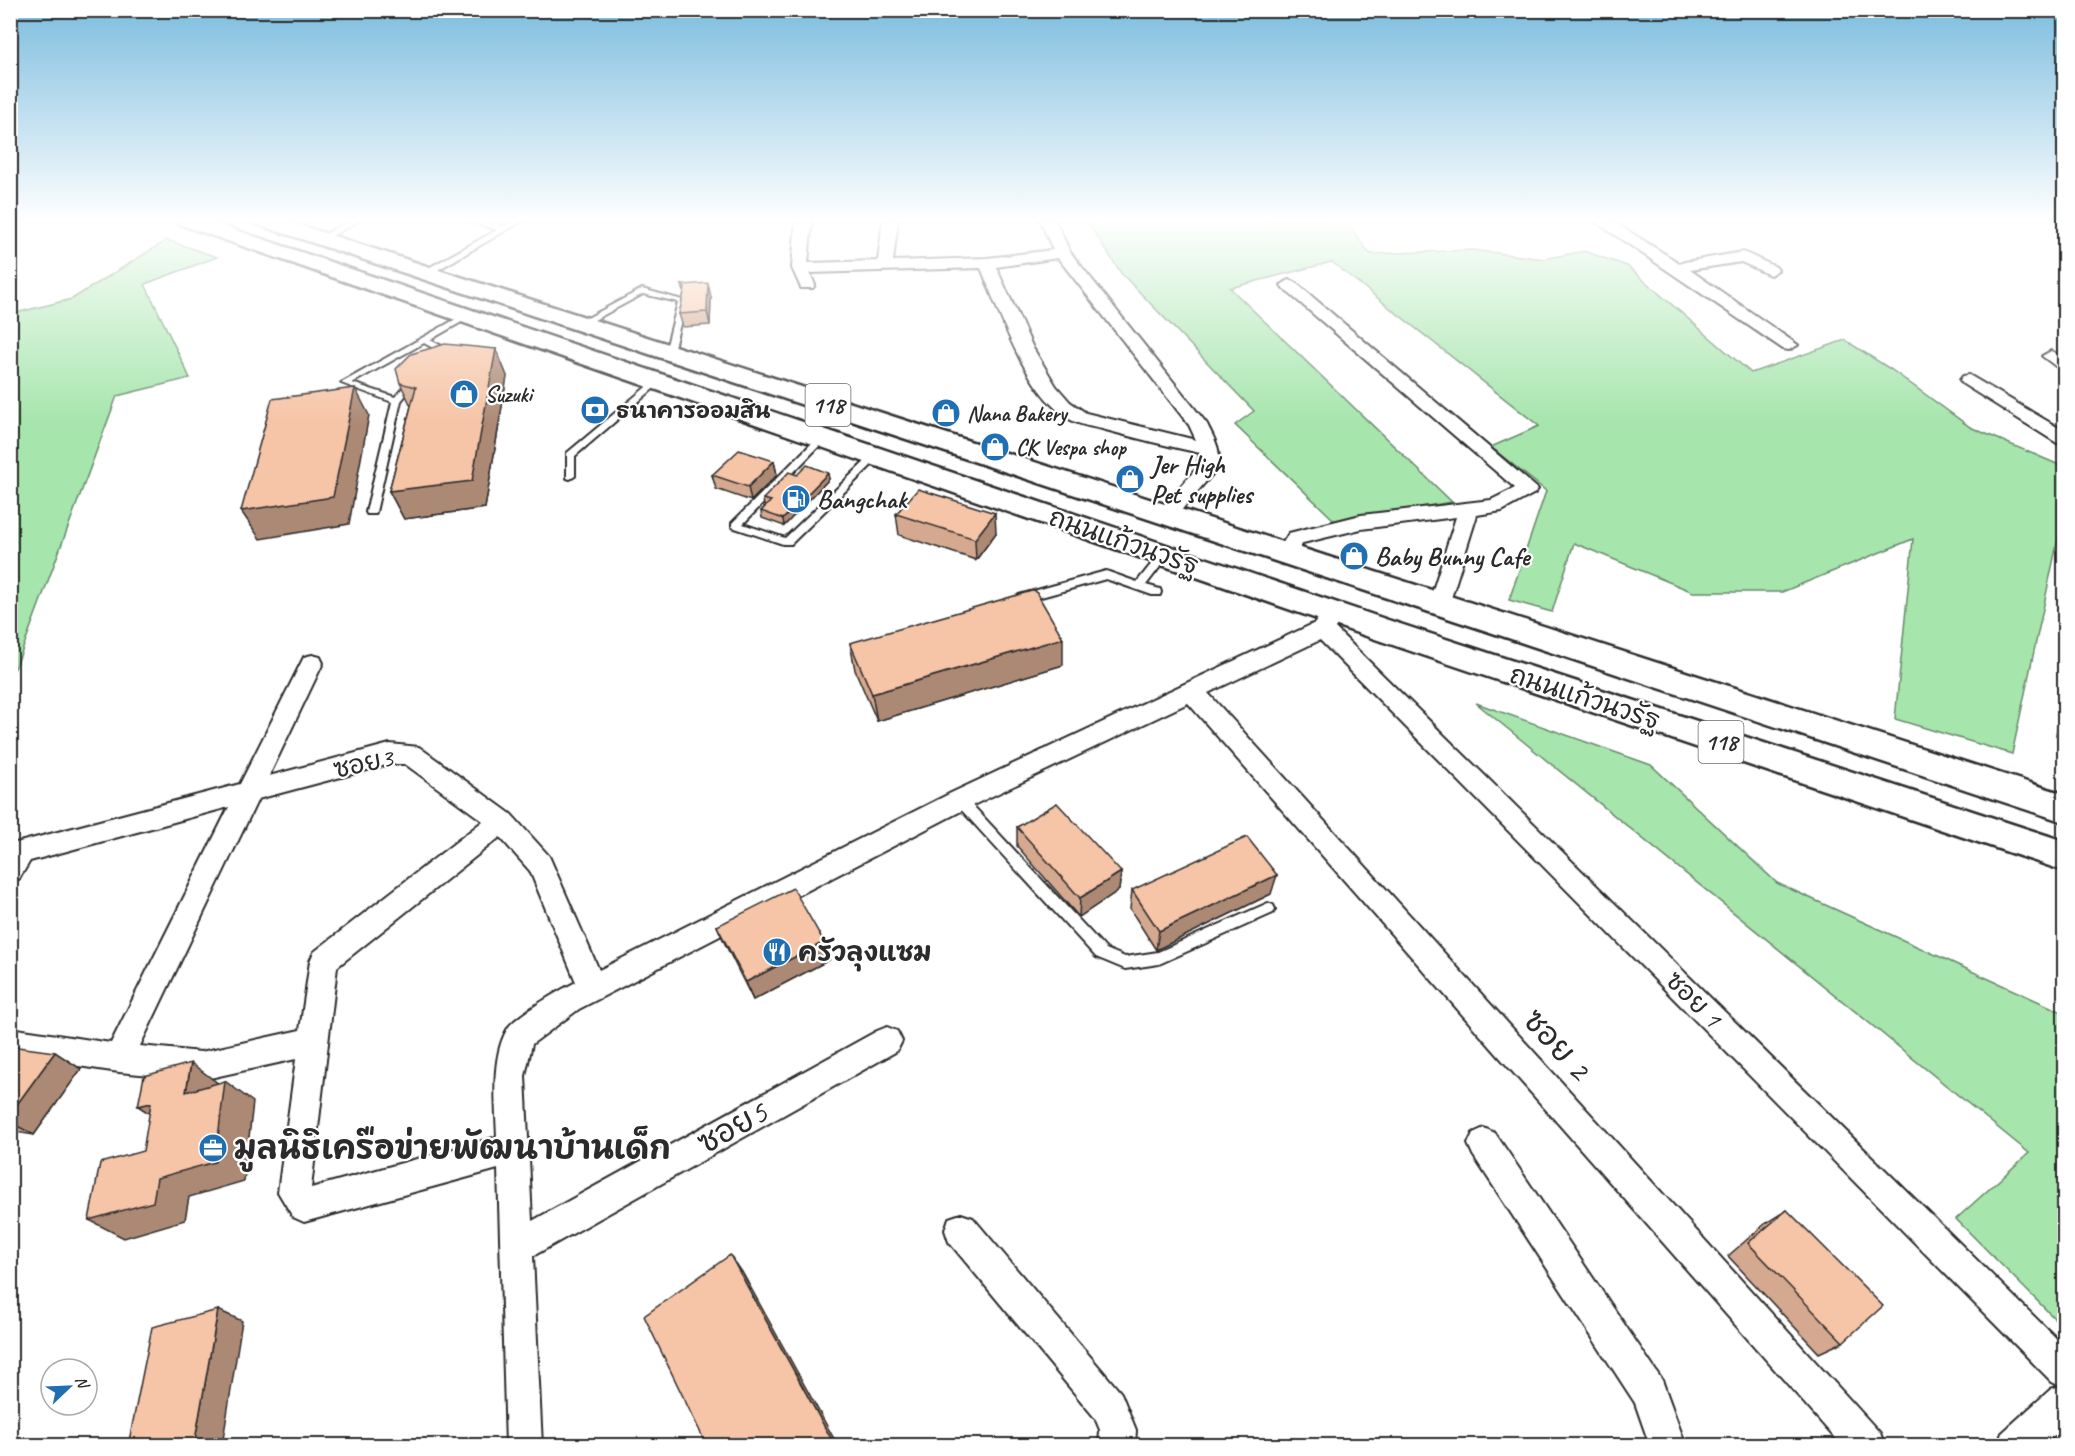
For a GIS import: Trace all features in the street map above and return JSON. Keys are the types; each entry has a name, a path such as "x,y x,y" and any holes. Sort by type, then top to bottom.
{"main road":[{"name":"ถนนแก้วนวรัฐ","path":"386,288 1164,555 1328,621 2064,856"},
{"name":"ถนนแก้วนวรัฐ","path":"471,288 1439,606 2064,808"}],"street":[{"path":"997,288 1033,364 1069,412 1078,417 1147,436 1210,449"},
{"path":"1088,288 1198,424 1210,449 1210,462 1205,471 1165,516"},
{"path":"1285,555 1296,538 1361,522 1495,506 1528,489 1292,288"},
{"path":"1705,288 1789,345"},
{"path":"1969,380 2064,439"},
{"path":"1439,606 1469,509"},
{"path":"524,1446 514,1248 510,1076 519,1036 569,1000 960,800 1192,691 1328,621"},
{"name":"ซอย 1","path":"1328,621 2064,1370"},
{"path":"119,1058 312,663"},
{"name":"ซอย 2","path":"1192,691 1868,1446"},
{"name":"ซอย3","path":"16,861 249,791 390,754 410,754 502,821 540,864 593,988"},
{"path":"502,821 324,962 294,1192 304,1206 512,1149"},
{"path":"10,1042 119,1058 201,1066 313,1041"},
{"name":"ซอย5","path":"514,1248 887,1041"},
{"path":"1484,1144 1649,1394 1668,1446"},
{"path":"961,1230 1108,1406 1118,1430 1117,1446"},
{"path":"2015,1446 2064,1402"}],"lane":[{"path":"580,324 642,291 682,301 669,353"},
{"path":"397,402 345,383 468,316"},
{"path":"424,340 450,353 440,360"},
{"path":"371,512 397,402 422,374"},
{"path":"570,476 570,455 657,381"},
{"path":"822,438 736,525 787,542 876,456"},
{"path":"1139,586 1164,555"},
{"path":"1014,600 1106,575 1156,592"},
{"path":"960,800 1101,953 1125,963 1159,958 1268,909"}],"green space":[{"path":"90,288 147,288 190,378 117,396 11,676 11,314 72,299"},
{"path":"1135,288 1230,288 1452,502 1335,521 1235,425 1254,411"},
{"path":"1365,288 1652,288 1751,373 1845,340 1892,370 1970,427 2064,467 2064,511 2012,754 1895,719 1913,539 1782,592 1693,592 1574,543 1552,612 1509,600 1546,491 1491,447 1539,426"},
{"path":"1476,703 1651,765 1777,883 2064,1013 2064,1328 1956,1219 2029,1153"}],"building":[{"path":"685,288 708,288 707,312 679,314"},
{"path":"445,344 496,349 472,481 389,491 416,387 400,383 396,369 411,354"},
{"path":"355,388 333,497 241,511 272,399"},
{"path":"739,450 774,461 748,487 712,475"},
{"path":"807,465 828,473 783,519 761,511 771,501 763,499 789,472 797,475"},
{"path":"918,489 995,513 975,539 896,514"},
{"path":"1035,590 1063,638 872,694 850,643"},
{"path":"1057,803 1121,872 1080,898 1017,827"},
{"path":"1247,837 1277,875 1159,931 1132,890"},
{"name":"ครัวลุงแซม","path":"793,888 824,942 746,982 717,926"},
{"path":"10,1046 55,1052 10,1114"},
{"path":"191,1063 186,1092 225,1081 215,1162 157,1178 153,1202 89,1220 100,1163 143,1151 151,1103 138,1106 144,1076"},
{"path":"1787,1210 1883,1306 1843,1342 1748,1243"},
{"path":"730,1255 835,1446 707,1446 644,1316"},
{"path":"218,1310 194,1446 128,1446 152,1327"}],"place":[{"name":"Suzuki","path":"464,394"},
{"name":"ธนาคารออมสิน","path":"595,410"},
{"name":"Nana Bakery","path":"946,413"},
{"name":"CK Vespa shop","path":"995,447"},
{"name":"Jer High Pet supplies","path":"1130,479"},
{"name":"Bangchak","path":"796,499"},
{"name":"Baby Bunny Cafe","path":"1354,556"},
{"name":"ครัวลุงแซม","path":"777,952"},
{"name":"มูลนิธิเครือข่ายพัฒนาบ้านเด็ก","path":"213,1148"}]}
